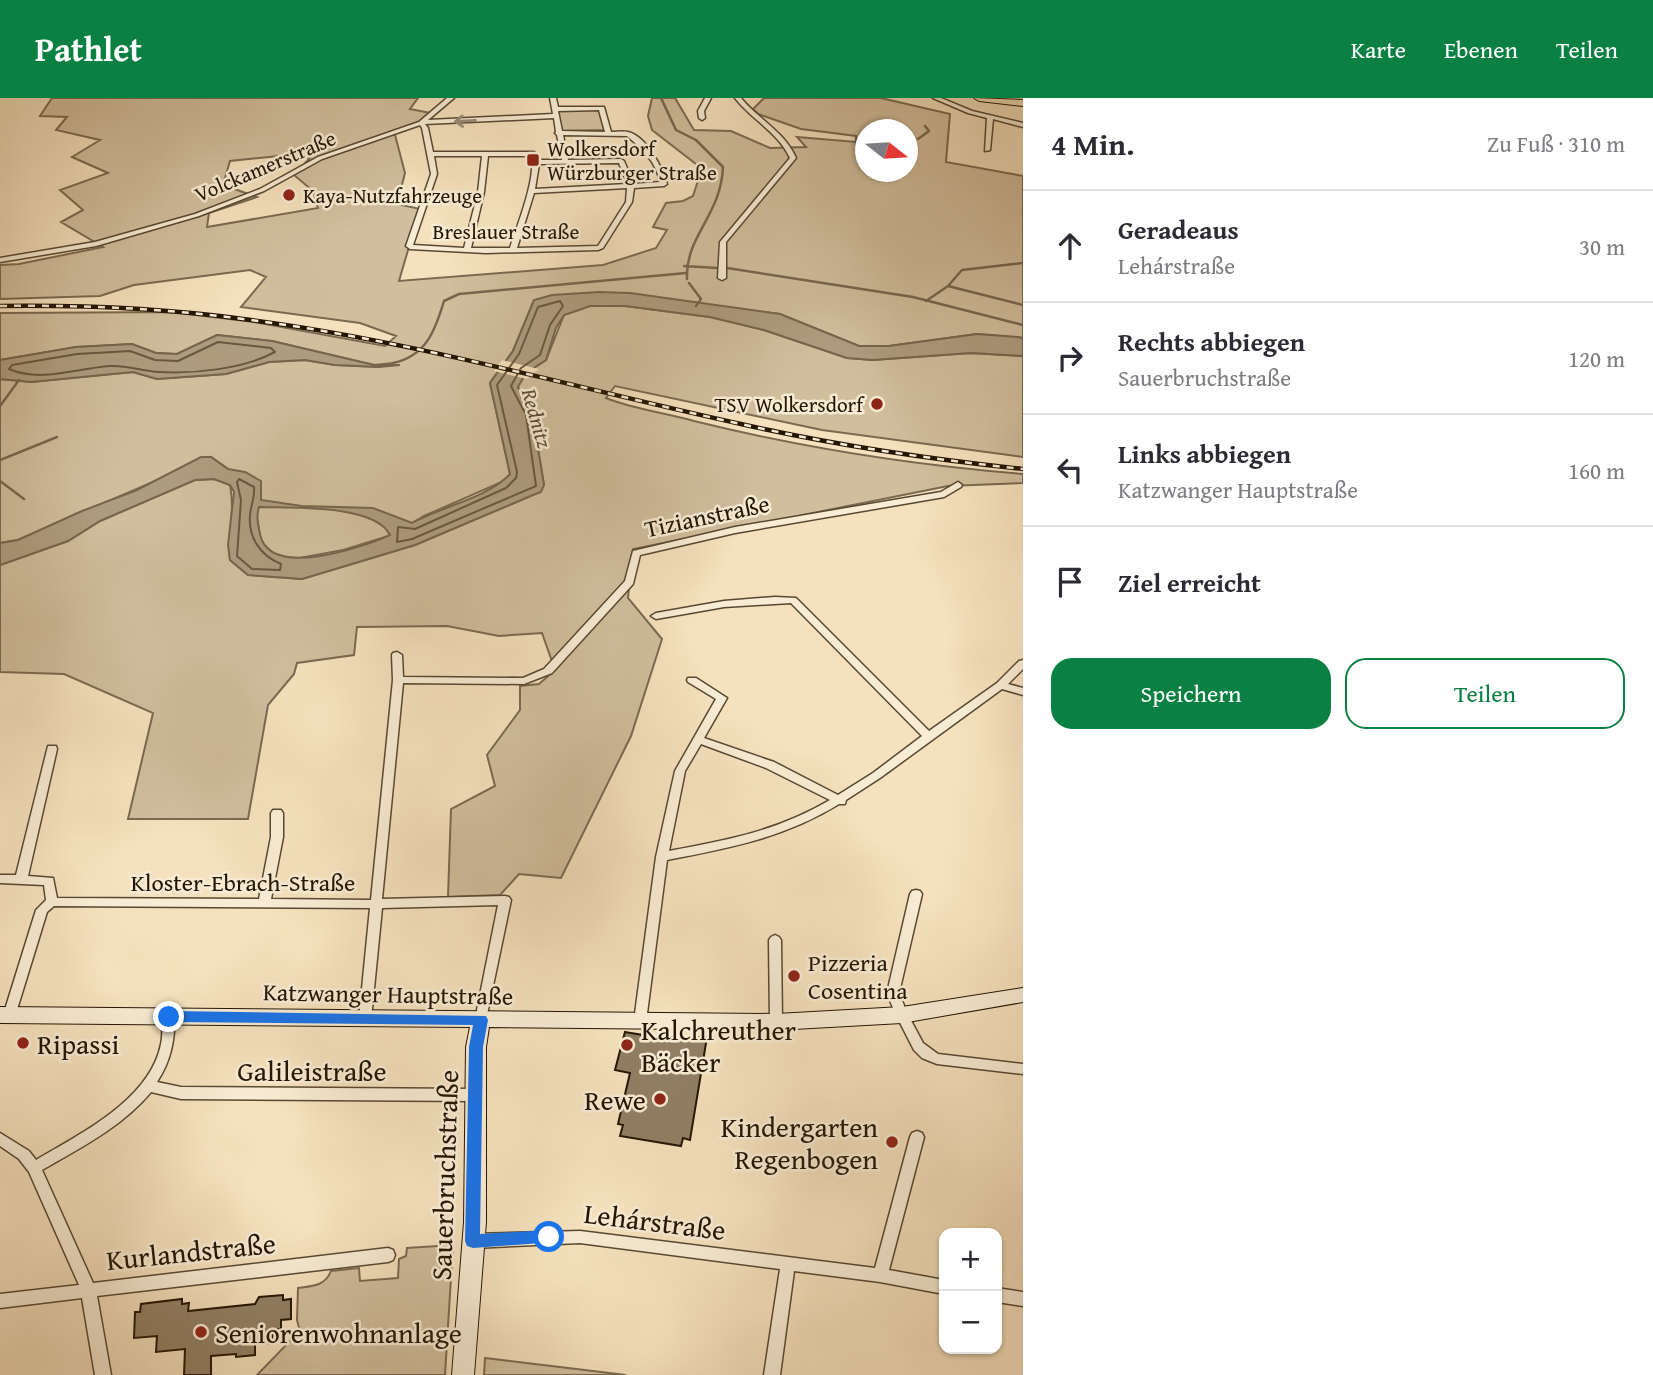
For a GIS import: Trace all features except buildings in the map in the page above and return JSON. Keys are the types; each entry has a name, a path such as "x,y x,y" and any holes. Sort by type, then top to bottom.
{"main road":[{"path":"979,98 1023,103"},
{"name":"Katzwanger Hauptstraße","path":"4,1015 776,1022 902,1015 1023,995"},
{"name":"Sauerbruchstraße","path":"463,1375 473,1241 476,1047 481,1020"}],"street":[{"name":"Volckamerstraße","path":"0,260 96,244 197,215 262,190 320,158 422,123 450,98"},
{"path":"553,98 565,161"},
{"path":"702,118 701,111 708,98"},
{"path":"722,278 723,242 793,158 783,139 743,106 738,98"},
{"path":"936,98 990,118 1023,125"},
{"path":"513,250 531,191 536,162 534,154 430,154 422,123 601,108 608,132"},
{"path":"987,150 990,118"},
{"path":"531,191 662,185 662,174 650,152 629,134 558,132"},
{"name":"Breslauer Straße","path":"430,154 434,174 410,247 467,250 596,249 601,247 629,202 631,185"},
{"path":"467,250 483,179 485,154"},
{"path":"536,162 621,160 631,185"},
{"name":"Tizianstraße","path":"398,680 524,681 548,671 630,582 636,553 735,530 944,494 958,485"},
{"path":"656,616 723,603 793,600 929,737"},
{"path":"365,1019 398,680 397,655"},
{"path":"662,857 731,843 794,824 841,800 1001,685 1023,663"},
{"path":"640,1021 662,857 680,771 722,698 692,681"},
{"path":"1001,685 1023,692"},
{"path":"697,739 770,765 841,800"},
{"path":"21,879 52,749"},
{"path":"264,904 277,836 277,813"},
{"path":"0,879 49,881 52,902 42,910 4,1015"},
{"path":"916,894 892,993 911,1029 915,1043 936,1059 1023,1069"},
{"name":"Kloster-Ebrach-Straße","path":"52,902 376,904 505,900 481,1020"},
{"path":"775,940 776,1022"},
{"path":"34,1168 114,1119 149,1086 165,1059 169,1017"},
{"name":"Galileistraße","path":"149,1086 181,1093 475,1096"},
{"path":"880,1275 917,1138"},
{"path":"0,1139 24,1155 34,1168 88,1288 103,1375"},
{"name":"Lehárstraße","path":"473,1241 580,1237 880,1275 939,1286"},
{"name":"Kurlandstraße","path":"0,1300 388,1255"},
{"path":"772,1375 788,1264"},
{"path":"1002,1296 1022,1299"}],"shaded area":[{"path":"52,98 418,98 410,109 431,113 419,122 394,131 405,173 397,204 420,209 399,281 603,265 656,248 667,230 653,227 666,203 683,201 693,196 703,165 696,164 652,130 648,116 652,98 675,98 694,130 731,131 770,148 806,147 797,137 855,142 855,182 918,182 918,119 855,119 855,136 801,129 758,114 753,109 764,98 881,98 950,114 946,162 1023,176 1023,338 977,334 889,346 859,346 780,314 731,308 534,300 513,351 490,383 510,474 504,481 424,516 392,535 343,550 294,559 275,555 261,542 257,517 228,469 211,457 18,540 0,543 0,379 31,382 133,372 157,379 226,374 269,362 305,360 335,365 379,367 393,363 374,365 272,341 217,335 177,354 156,353 132,344 76,347 0,360 0,313 171,312 254,322 385,346 396,336 360,323 241,307 266,277 250,270 134,285 100,296 0,299 0,265 19,264 103,247 61,222 83,210 60,190 108,173 72,157 100,140 56,130 67,117 40,116","holes":["279,156 310,158 294,175 313,191 318,208 207,227 209,213 257,197 223,185 230,161"]},
{"path":"600,109 607,130 560,131 556,110"},
{"path":"590,306 625,306 710,317 764,330 847,358 873,360 971,353 1023,356 1023,457 822,430 615,386 606,398 735,431 817,447 940,466 1023,474 1023,483 948,486 633,549 628,598 662,639 631,736 561,878 519,874 500,895 448,897 451,809 495,786 487,755 520,710 520,686 539,684 555,670 542,633 499,636 447,626 357,627 354,655 297,663 294,674 268,705 248,819 128,819 153,713 64,674 0,672 0,565 68,541 100,521 195,480 214,479 230,485 230,560 248,575 302,579 415,545 533,495 544,485 532,412 517,387 526,373 546,360 564,315"},
{"path":"453,1245 445,1375 257,1375 292,1339 299,1328 298,1288 322,1282 331,1271 359,1268 360,1281 398,1278 399,1259 406,1256 407,1248"},
{"path":"485,1358 626,1375 484,1375"}],"water":[{"path":"630,293 780,314 859,346 889,346 977,334 1018,337 1023,338 1023,356 971,353 873,360 847,358 764,330 710,317 625,306 590,306 564,315 556,328 546,360 526,373 518,387 532,412 544,485 541,492 415,545 302,579 248,575 230,560 228,545 234,492 230,485 214,479 195,480 100,521 68,541 0,565 0,543 18,540 137,490 201,457 211,457 228,469 245,472 261,481 261,500 302,506 373,508 412,523 477,496 510,474 490,383 513,351 534,300 552,295","holes":["259,507 311,508 350,513 381,525 390,535 360,546 318,556 298,558 280,555 267,548 260,534"]},
{"path":"217,335 272,341 374,365 400,365 379,367 335,365 305,360 269,362 226,374 157,379 133,372 31,382 0,379 0,360 76,347 132,344 156,353 177,354"}],"pier":[{"path":"502,360 539,369 527,379 494,371"}],"waterway":[{"path":"661,98 676,130 696,140 723,167 716,199 697,238 688,266"},
{"path":"918,139 929,131 925,126"},
{"path":"948,286 962,270 1023,263"},
{"path":"687,279 688,266"},
{"path":"688,266 717,268"},
{"path":"727,268 927,300"},
{"path":"393,363 414,355 428,341 444,301 459,294 686,273"},
{"path":"689,283 701,299 696,306"},
{"path":"927,300 948,286"},
{"path":"948,286 1023,305"},
{"path":"927,300 1023,325"},
{"path":"0,406 19,380"},
{"path":"0,460 57,437"},
{"path":"0,481 24,499"}],"railway":[{"path":"0,306 152,310 213,315 306,328 431,352 776,432 917,456 1023,469"}],"place":[{"name":"Wolkersdorf Würzburger Straße","path":"533,160"},
{"name":"Kaya-Nutzfahrzeuge","path":"289,195"},
{"name":"TSV Wolkersdorf","path":"877,404"},
{"name":"Pizzeria Cosentina","path":"794,976"},
{"name":"Ripassi","path":"23,1043"},
{"name":"Kalchreuther Bäcker","path":"627,1045"},
{"name":"Rewe","path":"660,1099"},
{"name":"Kindergarten Regenbogen","path":"892,1142"},
{"name":"Seniorenwohnanlage","path":"201,1332"}],"route":[{"path":"169,1017 481,1020 476,1040 473,1241 549,1237"}],"water label":[{"name":"Rednitz","path":"537,418"}]}
